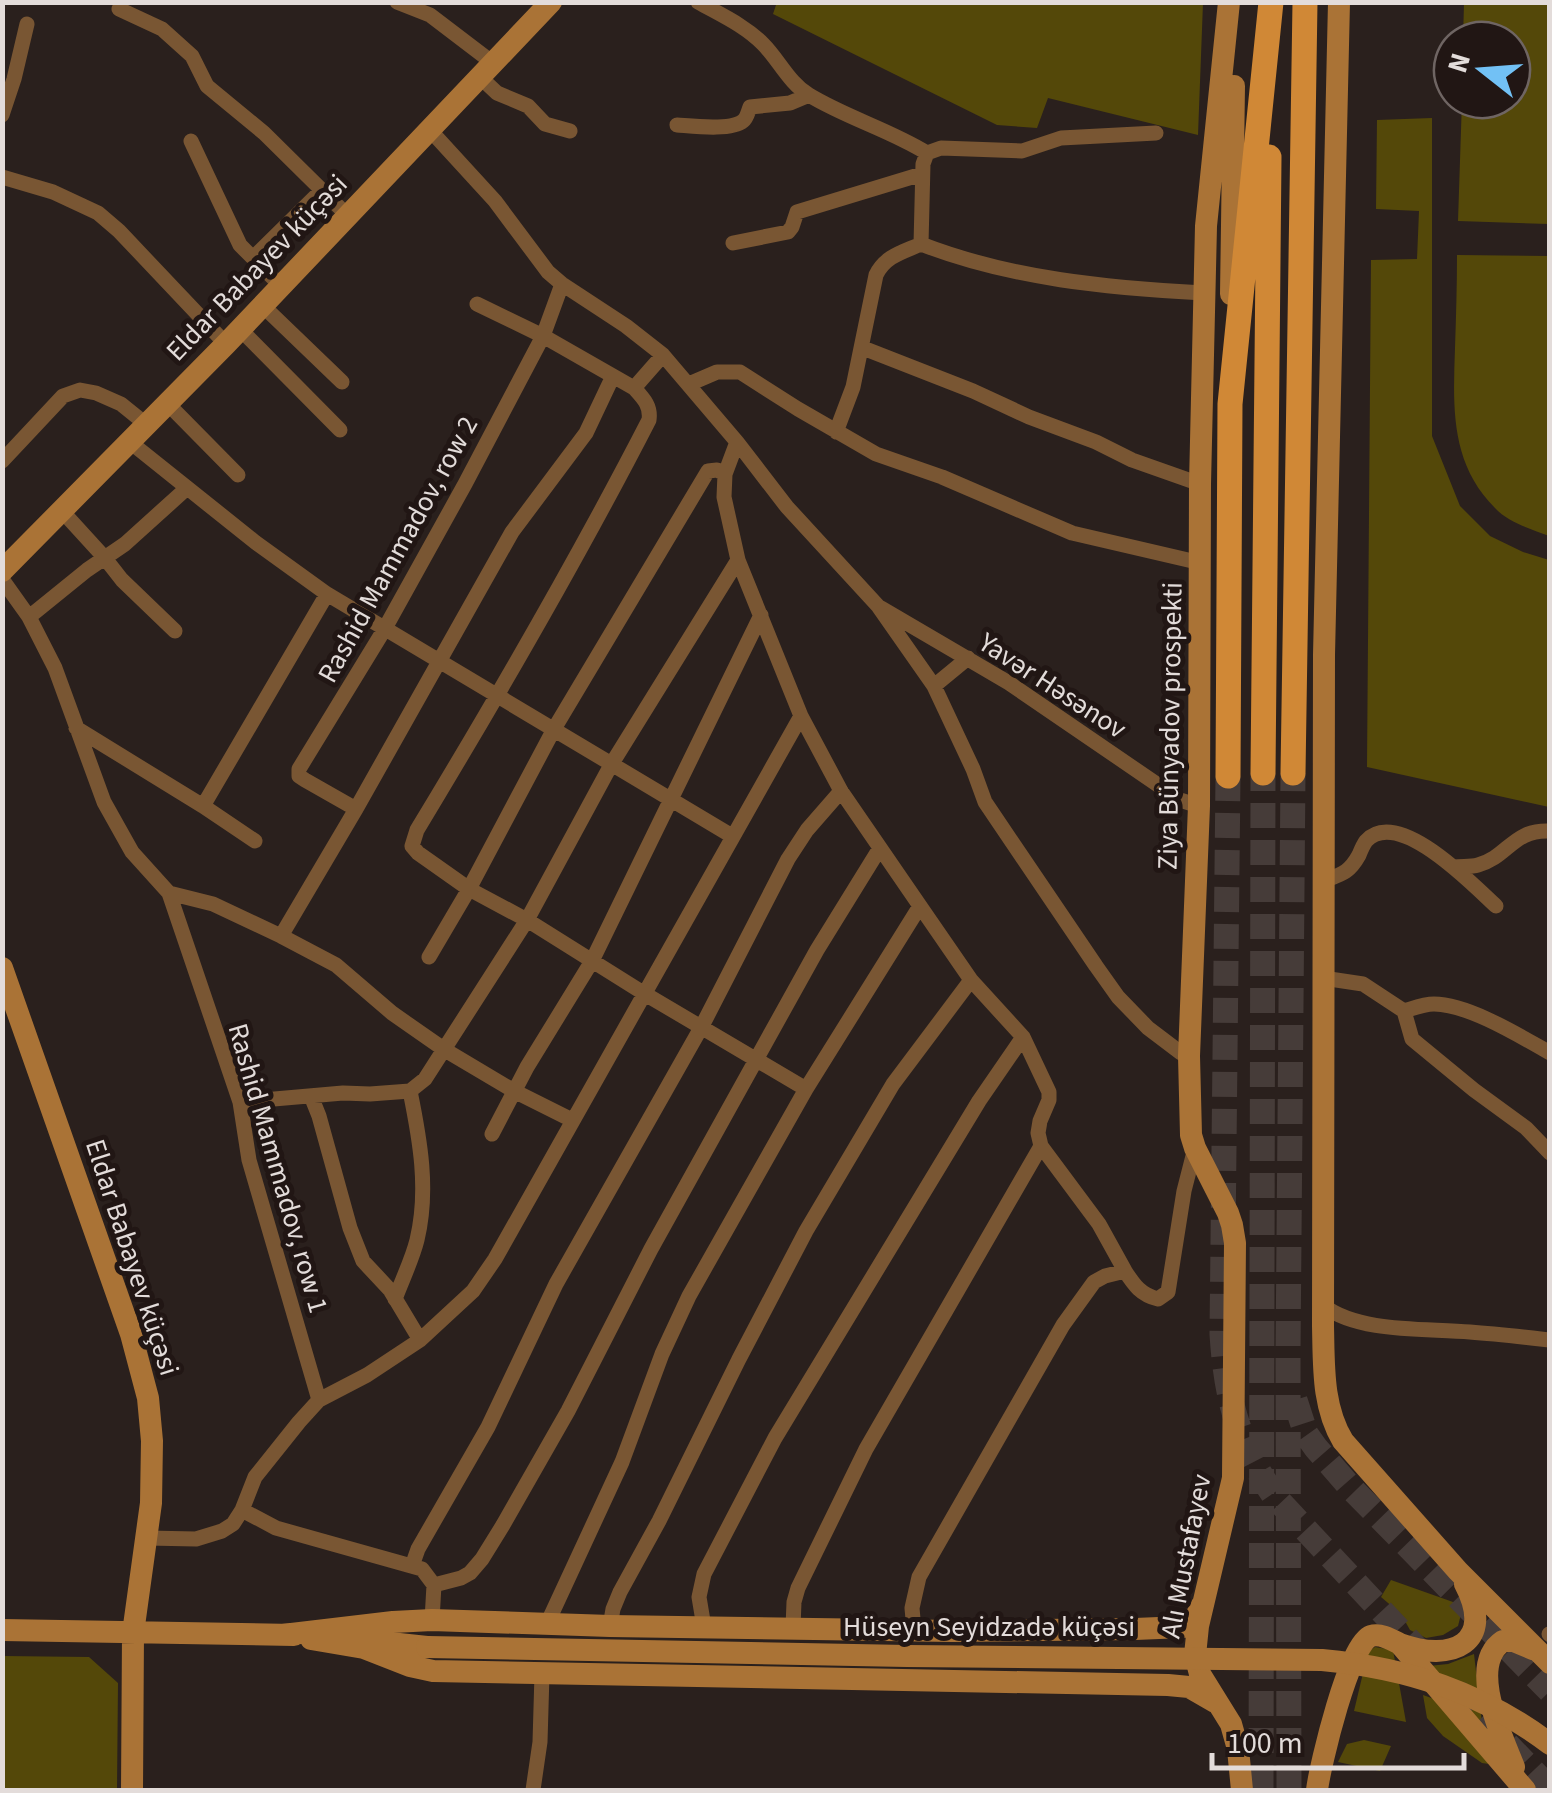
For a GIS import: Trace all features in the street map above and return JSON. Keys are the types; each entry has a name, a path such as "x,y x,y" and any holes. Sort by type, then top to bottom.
{"main road":[{"name":"Ziya Bünyadov prospekti","path":"1228,776 1230,404 1271,2"},
{"name":"Ziya Bünyadov prospekti","path":"1263,773 1271,2"},
{"path":"1293,773 1305,2"}],"street":[{"path":"398,2 430,14 486,70 497,93 528,106 544,124 570,132"},
{"name":"Eldar Babayev küçəsi","path":"2,575 551,2"},
{"path":"698,2 743,26 778,60 795,85 809,95 927,153"},
{"path":"1230,404 1232,2"},
{"name":"Ziya Bünyadov prospekti","path":"1232,2 1208,211 1204,293 1200,806 1189,1056 1190,1118 1195,1148 1232,1225 1235,1243 1234,1442"},
{"path":"1340,2 1324,655 1324,1373 1330,1410 1343,1441 1458,1571 1547,1646"},
{"path":"120,8 162,29 192,56 207,86 264,133 346,215"},
{"path":"2,115 27,24"},
{"path":"677,125 712,127 740,123 750,107 790,104 809,95"},
{"path":"430,130 478,182 548,272 663,356 787,507 878,606 934,686 985,802 1096,966 1118,997 1148,1028 1189,1056"},
{"path":"927,153 941,148 1022,151 1061,138 1156,133"},
{"path":"191,141 240,245 280,285"},
{"path":"921,244 922,174 927,153"},
{"path":"733,242 788,232 797,212 922,174"},
{"path":"2,177 53,192 98,213 340,430"},
{"path":"253,258 322,190"},
{"path":"836,432 863,348 876,275 881,264 921,244 955,258 1029,276 1204,293"},
{"name":"Rashid Mammadov, row 2","path":"356,809 305,780 298,769 384,630 465,484 543,336 562,284"},
{"path":"477,304 634,388 646,401 649,420 594,529 412,846 469,889 806,1088"},
{"path":"262,305 342,382"},
{"path":"863,348 973,390 1132,460 1200,484"},
{"path":"634,388 663,356"},
{"path":"689,384 717,372 740,372 876,454 942,476 1072,533 1201,563"},
{"path":"281,936 512,532 586,433 613,376"},
{"path":"2,461 63,396 80,390 121,404 147,424"},
{"path":"168,404 238,475"},
{"path":"130,442 327,594 732,836"},
{"path":"737,442 725,474 724,498 738,560 801,716 842,792 971,980 1024,1037 1049,1092 1050,1100 1038,1133 1041,1146 1099,1224 1136,1289 1158,1299 1168,1292 1195,1148"},
{"path":"429,957 554,729 708,471 725,474"},
{"path":"30,617 125,544 187,488"},
{"path":"62,511 122,580 175,630"},
{"path":"240,1102 410,1091 425,1079 527,920 611,765 738,560"},
{"name":"Rashid Mammadov, row 1","path":"2,575 30,617 55,668 104,802 132,852 169,893 240,1102 249,1160 319,1400"},
{"path":"203,806 327,594"},
{"name":"Yavər Həsənov","path":"878,606 1024,693 1180,800 1200,806"},
{"path":"492,1134 527,1067 592,961 761,615"},
{"path":"934,686 968,658"},
{"path":"146,1538 196,1539 233,1524 255,1478 319,1400 420,1340 473,1291 801,716"},
{"path":"76,728 255,842"},
{"path":"412,1566 488,1426 556,1284 702,1026 788,859 807,830 842,792"},
{"path":"1323,880 1348,871 1366,840 1384,831 1411,837 1454,867 1496,906"},
{"path":"1454,867 1480,865 1522,835 1550,831"},
{"path":"434,1585 470,1573 503,1525 817,950 880,848"},
{"path":"169,893 213,904 336,965 392,1013 445,1050 514,1092 572,1120"},
{"path":"547,1624 622,1462 662,1354 689,1296 806,1088 920,906"},
{"name":"Eldar Babayev küçəsi","path":"2,968 142,1371 150,1416 151,1502 134,1633 132,1790"},
{"path":"1323,978 1363,984 1404,1012 1412,1039 1526,1128 1550,1153"},
{"path":"610,1626 620,1592 806,1230 894,1084 971,980"},
{"path":"1404,1012 1433,1004 1455,1007 1550,1053"},
{"path":"704,1627 699,1597 704,1574 775,1438 979,1101 1024,1037"},
{"path":"395,1299 417,1240 424,1187 410,1091"},
{"path":"311,1096 363,1261 395,1299 420,1340"},
{"path":"793,1627 798,1588 866,1449 1041,1146"},
{"path":"914,1630 912,1608 919,1577 1048,1350 1094,1282 1125,1271"},
{"path":"1324,1306 1334,1314 1381,1326 1550,1340"},
{"name":"Alı Mustafayev","path":"1234,1442 1230,1497 1198,1626 1195,1655 1200,1674 1222,1706 1234,1734 1242,1790"},
{"path":"242,1510 276,1528 422,1569 434,1585 432,1620"},
{"path":"1318,1790 1326,1744 1364,1640 1381,1636 1424,1652 1442,1652 1469,1638 1476,1625 1476,1607 1458,1571"},
{"path":"1105,1684 1110,1637 1120,1631 1189,1625 1200,1611 1209,1585"},
{"path":"2,1630 283,1635 432,1620 953,1631 1135,1630"},
{"path":"953,1631 982,1638 992,1658 988,1672 978,1680 954,1682"},
{"path":"283,1635 364,1648 422,1670 1189,1687 1222,1706"},
{"name":"Hüseyn Seyidzadə küçəsi","path":"283,1635 418,1646 1322,1660 1423,1678 1498,1709 1550,1744"},
{"path":"1524,1790 1497,1724 1488,1668 1492,1651 1503,1641 1547,1646"},
{"path":"1400,1644 1524,1790"},
{"path":"532,1790 540,1742 542,1674"}],"shaded area":[{"path":"777,2 1203,3 1198,135 1048,98 1037,128 997,125 773,14"},
{"path":"1464,3 1549,3 1549,224 1458,221 1461,120 1532,120 1532,20 1464,20"},
{"path":"1432,118 1432,436 1460,506 1490,536 1549,560 1549,807 1367,767 1371,260 1417,259 1419,211 1376,209 1377,120"},
{"path":"1457,255 1549,256 1549,536 1513,522 1495,508 1480,491 1462,453 1454,392"},
{"path":"1391,1580 1453,1602 1461,1614 1458,1626 1443,1635 1426,1638 1410,1630 1401,1614 1381,1597"},
{"path":"1375,1647 1393,1650 1406,1722 1354,1711 1368,1652"},
{"path":"1474,1654 1482,1723 1428,1666 1448,1664"},
{"path":"3,1656 89,1657 118,1683 117,1790 3,1790"},
{"path":"1423,1695 1437,1700 1489,1764 1443,1736 1427,1718"},
{"path":"1364,1740 1391,1746 1380,1771 1338,1762 1347,1744"}],"tunnel":[{"path":"1261,1790 1263,773"},
{"path":"1289,1790 1293,773"},
{"path":"1228,776 1222,1334 1231,1400 1243,1439 1275,1497 1422,1654"},
{"path":"1295,1400 1306,1434 1351,1488 1550,1691"},
{"path":"1456,1691 1550,1789"}]}
